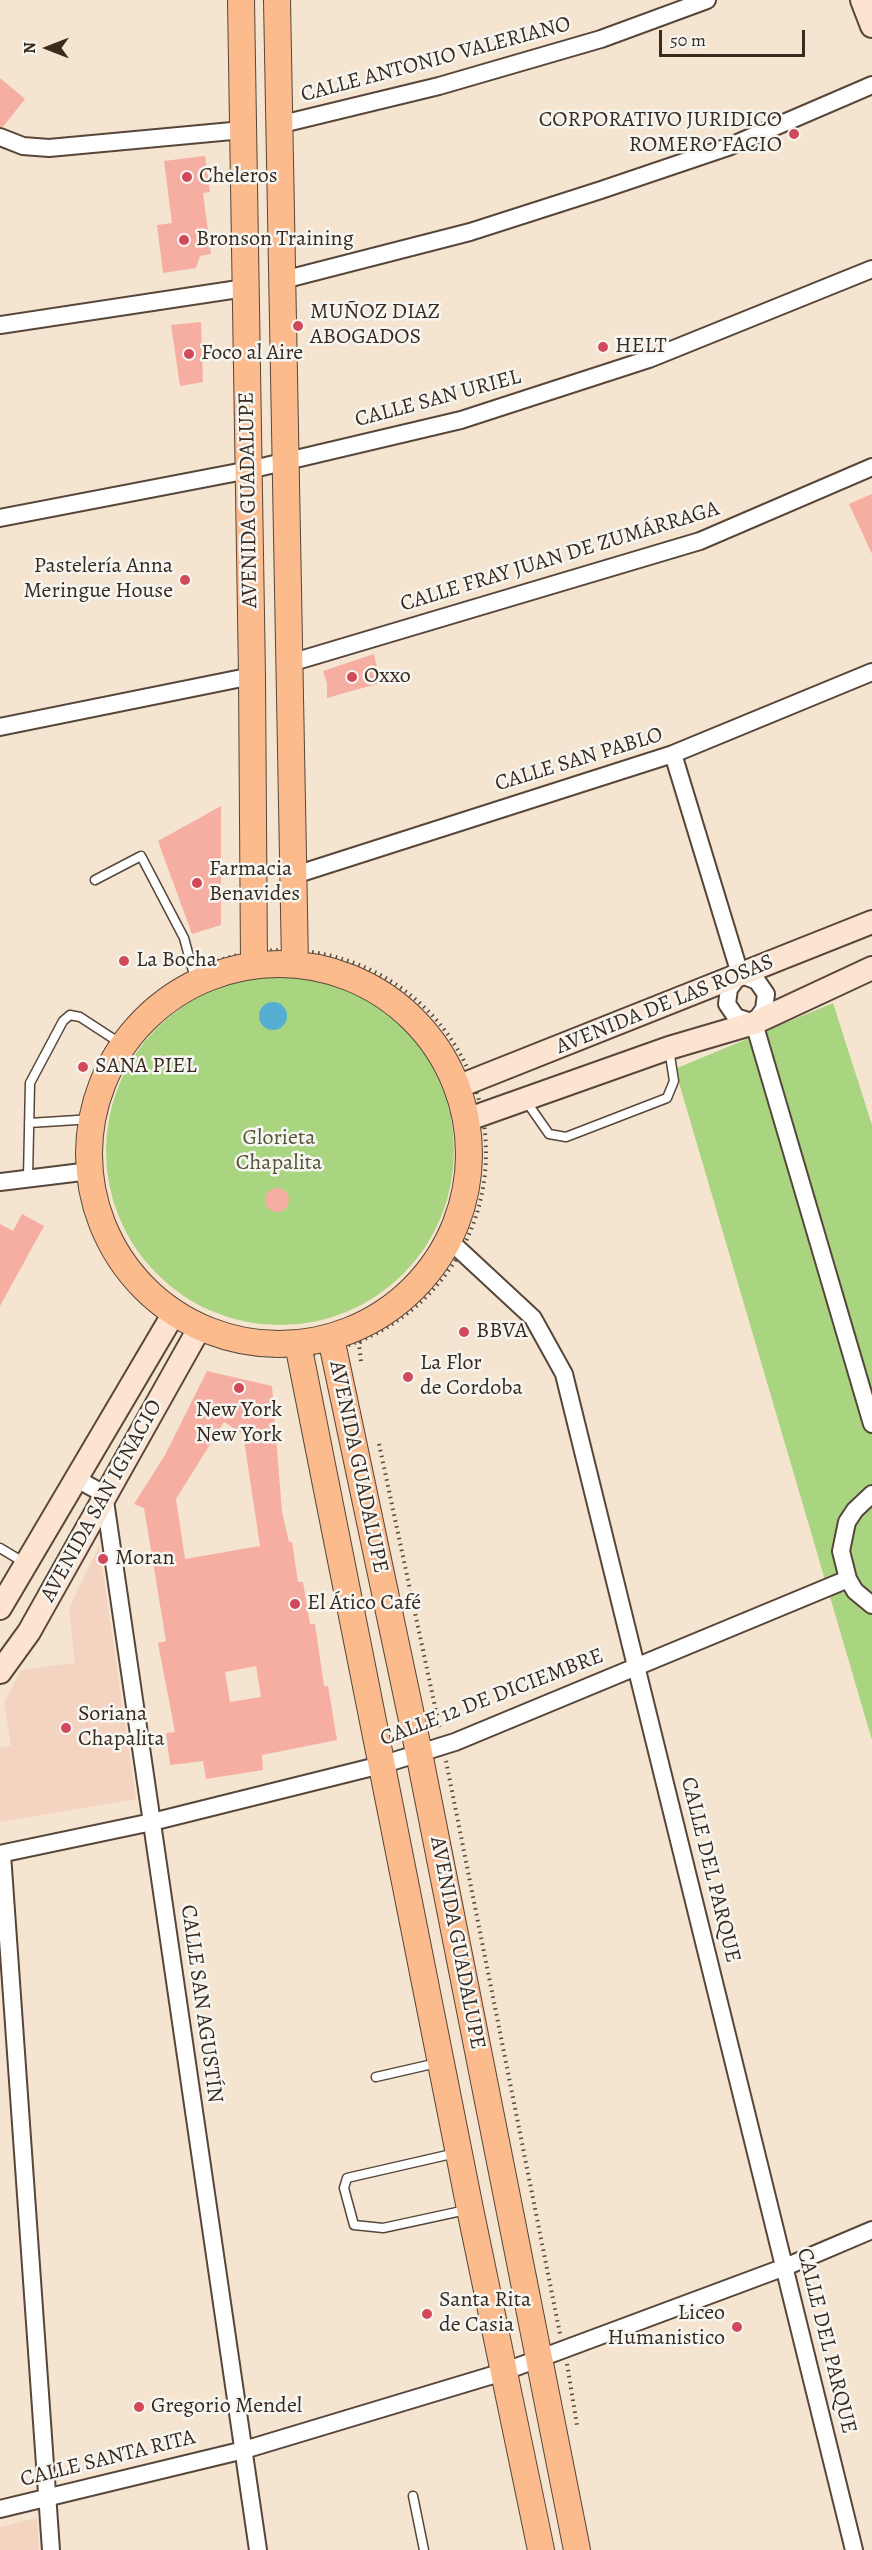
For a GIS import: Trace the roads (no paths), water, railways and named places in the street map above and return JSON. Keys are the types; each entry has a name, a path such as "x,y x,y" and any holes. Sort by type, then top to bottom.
{"main road":[{"name":"AVENIDA GUADALUPE","path":"241,0 252,676 254,964"},
{"name":"AVENIDA GUADALUPE","path":"277,0 295,963"},
{"path":"295,963 330,970 364,982 394,1002 420,1026 437,1048 458,1087 466,1120 469,1151 467,1182 460,1211 449,1240 428,1273 400,1301 367,1323 332,1343 299,1349 231,1339 200,1327 174,1312 152,1295 132,1274 116,1251 100,1216 90,1170 90,1144 99,1093 123,1045 144,1020 168,999 196,982 224,971 254,964 295,963"},
{"name":"AVENIDA GUADALUPE","path":"332,1343 419,1753 577,2550"},
{"name":"AVENIDA GUADALUPE","path":"299,1349 458,2153 541,2550"}],"street":[{"name":"CALLE ANTONIO VALERIANO","path":"278,125 439,86 590,42 707,0"},
{"path":"862,0 872,26"},
{"path":"283,280 470,232 601,190 728,147 872,85"},
{"path":"0,137 23,146 49,148 243,130"},
{"name":"CALLE SAN URIEL","path":"0,518 249,471 461,420 638,363 872,269"},
{"path":"0,325 245,288"},
{"name":"CALLE FRAY JUAN DE ZUMÁRRAGA","path":"290,663 700,541 872,467"},
{"name":"CALLE SAN PABLO","path":"295,875 673,754 872,672"},
{"path":"0,727 252,676"},
{"path":"673,754 740,975"},
{"name":"AVENIDA DE LAS ROSAS","path":"458,1087 872,922"},
{"name":"AVENIDA DE LAS ROSAS","path":"466,1120 669,1048 754,1023 872,968"},
{"path":"740,975 757,981 766,994 764,1009 754,1023"},
{"path":"740,975 729,989 727,1004 736,1017 754,1023"},
{"path":"754,1023 872,1424"},
{"path":"0,1182 90,1170"},
{"name":"CALLE DEL PARQUE","path":"449,1240 533,1318 564,1374 854,2550"},
{"name":"AVENIDA SAN IGNACIO","path":"0,1608 174,1312"},
{"name":"AVENIDA SAN IGNACIO","path":"0,1672 29,1632 104,1494 200,1327"},
{"path":"77,1479 104,1494"},
{"name":"CALLE SAN AGUSTÍN","path":"104,1494 258,2550"},
{"path":"872,1494 855,1510 847,1522 842,1536 841,1551 848,1579 855,1591 872,1605"},
{"name":"CALLE 12 DE DICIEMBRE","path":"1,1854 152,1822 381,1765 455,1742 848,1579"},
{"path":"1,1854 51,2550"},
{"name":"CALLE SANTA RITA","path":"0,2509 244,2450 503,2372 785,2267 872,2230"}],"lane":[{"path":"95,880 141,856 184,938 196,982"},
{"path":"28,1178 30,1083 63,1021 70,1015 80,1017 123,1045"},
{"path":"524,1098 549,1134 566,1137 667,1098 674,1081 669,1048"},
{"path":"29,1123 93,1119"},
{"path":"0,1548 27,1564"},
{"path":"376,2077 440,2063"},
{"path":"458,2153 347,2178 344,2188 354,2225 383,2228 470,2209"},
{"path":"413,2496 424,2550"}],"water":[{"path":"273,1002 283,1006 287,1016 283,1026 273,1030 263,1026 259,1016 263,1006"}],"place":[{"name":"CORPORATIVO JURIDICO ROMERO FACIO","path":"794,134"},
{"name":"Cheleros","path":"187,177"},
{"name":"Bronson Training","path":"184,240"},
{"name":"MUÑOZ DIAZ ABOGADOS","path":"298,326"},
{"name":"HELT","path":"603,347"},
{"name":"Foco al Aire","path":"189,354"},
{"name":"Pastelería Anna Meringue House","path":"185,580"},
{"name":"Oxxo","path":"352,677"},
{"name":"Farmacia Benavides","path":"197,883"},
{"name":"La Bocha","path":"124,961"},
{"name":"SANA PIEL","path":"83,1067"},
{"name":"BBVA","path":"464,1332"},
{"name":"La Flor de Cordoba","path":"408,1377"},
{"name":"New York New York","path":"239,1388"},
{"name":"Moran","path":"103,1559"},
{"name":"El Ático Café","path":"295,1604"},
{"name":"Soriana Chapalita","path":"66,1728"},
{"name":"Santa Rita de Casia","path":"427,2314"},
{"name":"Liceo Humanistico","path":"737,2327"},
{"name":"Gregorio Mendel","path":"139,2407"}],"park label":[{"name":"Glorieta Chapalita","path":"279,1152"}]}
